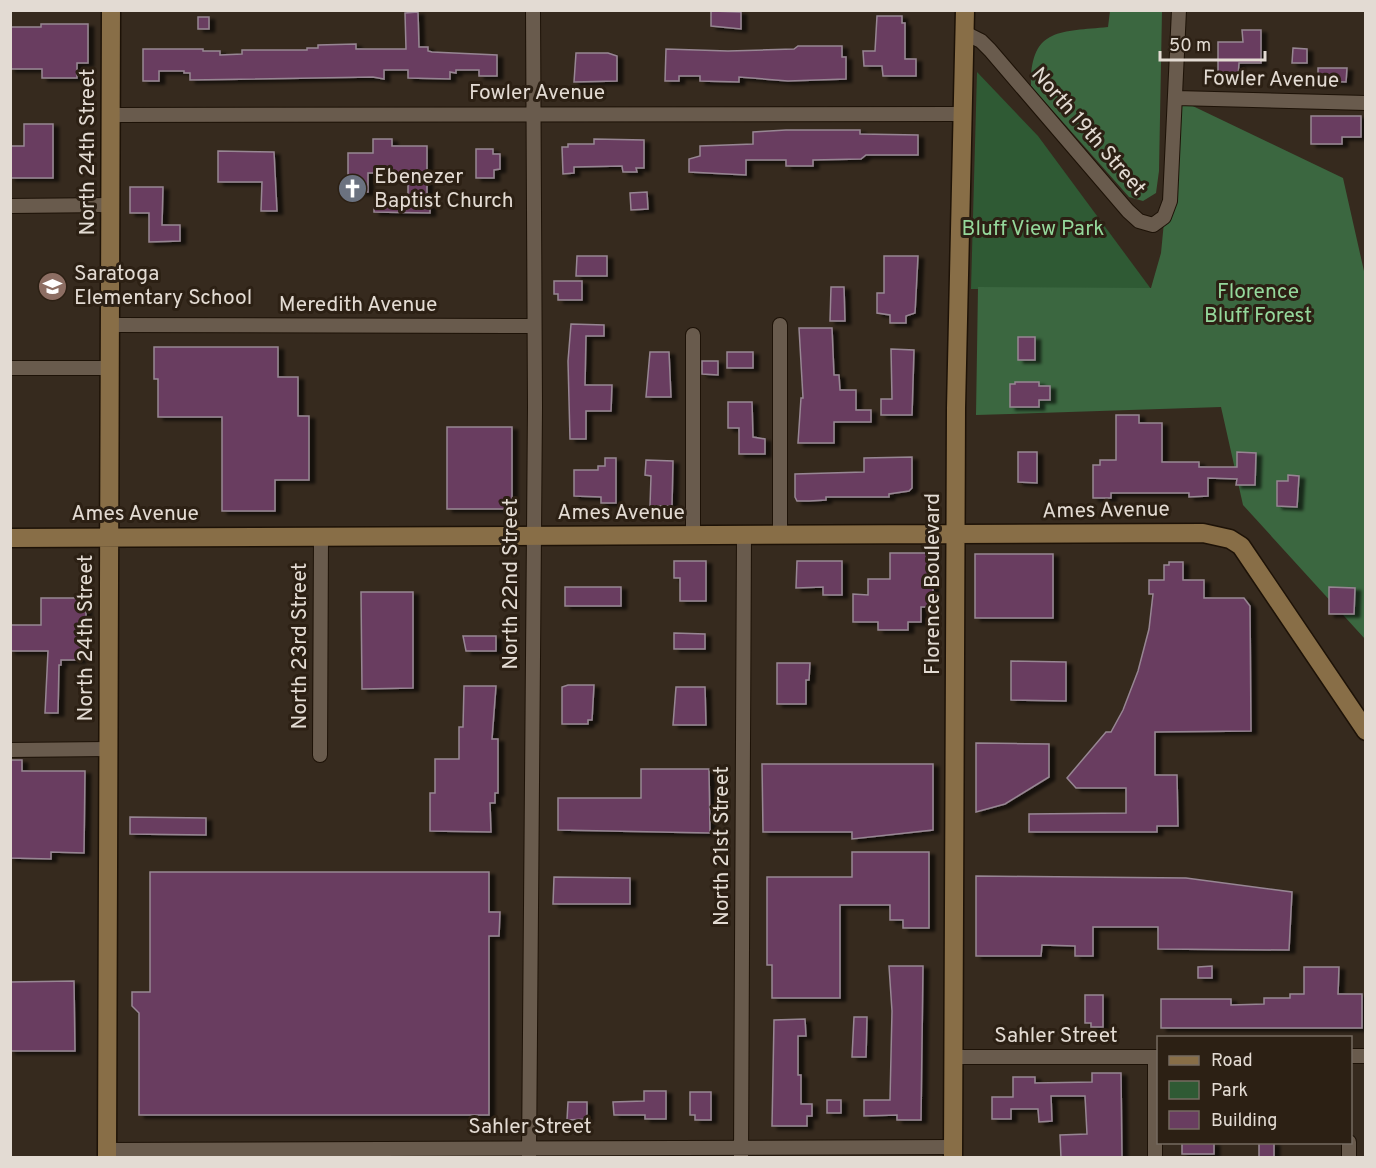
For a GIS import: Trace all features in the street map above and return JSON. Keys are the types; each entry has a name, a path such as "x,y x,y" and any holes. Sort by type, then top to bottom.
{"main road":[{"name":"North 24th Street","path":"107,1154 111,10"},
{"name":"Florence Boulevard","path":"953,1152 955,535 965,10"},
{"name":"Ames Avenue","path":"10,538 1186,533 1230,539 1241,546 1254,564 1365,731"}],"street":[{"name":"North 22nd Street","path":"529,1153 534,326 533,10"},
{"name":"North 19th Street","path":"965,33 981,41 990,50 1128,211 1149,225 1164,218 1170,201 1179,10"},
{"name":"Fowler Avenue","path":"1176,98 1365,103"},
{"name":"Fowler Avenue","path":"111,115 963,114"},
{"path":"10,206 110,205"},
{"name":"Meredith Avenue","path":"110,325 534,326"},
{"path":"780,325 780,535"},
{"path":"693,335 693,536"},
{"path":"10,368 109,368"},
{"name":"North 21st Street","path":"741,1153 744,535"},
{"name":"North 23rd Street","path":"320,755 321,536"},
{"path":"10,750 108,749"},
{"name":"Sahler Street","path":"953,1057 1157,1057"},
{"path":"1155,1158 1157,1057"},
{"name":"Sahler Street","path":"107,1154 953,1152"}],"green space":[{"path":"1110,11 1162,11 1159,171 1156,193 1143,201 1129,197 1031,86 1032,67 1036,53 1043,43 1063,32 1108,27"},
{"name":"Bluff View Park","path":"977,72 1038,136 1151,289 971,289"},
{"name":"Florence Bluff Forest","path":"1176,98 1343,178 1366,280 1365,639 1243,505 1221,407 976,415 978,287 1151,288 1161,253"}],"building":[{"path":"711,11 741,12 741,29 711,26"},
{"path":"418,12 419,47 428,47 428,51 432,52 497,55 497,76 479,76 479,70 456,70 456,73 450,72 450,79 408,78 408,70 384,70 384,79 373,77 190,80 190,73 184,73 184,71 159,71 159,81 143,81 143,49 203,49 203,51 220,51 220,55 242,54 242,50 307,50 307,48 318,48 318,45 356,44 356,49 406,49 405,13"},
{"path":"877,16 902,16 902,23 905,23 905,59 916,59 916,76 883,76 882,66 864,66 863,51 875,51"},
{"path":"198,17 209,17 209,29 198,29"},
{"path":"41,24 88,24 88,63 77,63 77,78 42,78 42,69 10,69 10,27 41,27"},
{"path":"1242,30 1261,30 1261,63 1239,63 1238,77 1218,76 1218,42 1243,42"},
{"path":"798,46 842,46 842,57 846,57 846,79 788,81 739,77 739,82 700,81 700,76 679,76 679,81 665,81 666,49 728,51 794,49"},
{"path":"1293,48 1307,49 1307,63 1292,63"},
{"path":"576,53 608,53 617,56 617,81 574,82"},
{"path":"1318,68 1347,68 1346,82 1318,81"},
{"path":"1311,116 1361,116 1361,137 1342,137 1342,144 1311,144"},
{"path":"24,124 53,124 53,178 10,178 10,146 24,146"},
{"path":"860,130 860,134 918,135 918,155 866,155 861,159 813,160 813,166 786,166 786,160 746,160 746,175 689,172 689,159 700,156 700,146 753,144 753,132"},
{"path":"373,139 392,139 392,146 427,146 427,199 430,199 430,213 374,212 374,199 408,199 408,173 368,173 368,192 348,192 348,153 373,153"},
{"path":"594,139 644,140 644,168 636,168 637,172 623,172 622,166 574,167 574,173 563,174 562,147 568,147 568,144 594,144"},
{"path":"476,149 493,149 493,154 500,154 500,169 494,170 494,178 476,178"},
{"path":"218,151 274,152 277,211 261,211 262,182 218,182"},
{"path":"130,187 163,187 162,225 180,225 180,241 149,242 149,213 130,213"},
{"path":"647,192 648,209 631,210 630,193"},
{"path":"577,256 607,256 607,276 576,276"},
{"path":"884,256 918,256 915,313 906,316 906,323 890,323 890,315 877,313 877,293 884,293"},
{"path":"554,281 582,281 582,300 558,300 558,294 554,294"},
{"path":"831,287 844,287 845,321 830,321"},
{"path":"571,324 604,325 604,336 586,336 585,385 612,385 611,411 586,411 586,439 570,439 568,361"},
{"path":"799,328 832,328 834,375 839,375 840,390 856,390 856,410 871,410 871,422 834,422 834,443 798,443 801,398 803,398"},
{"path":"1018,337 1035,337 1035,360 1018,360"},
{"path":"154,347 278,347 278,377 298,377 298,416 309,416 309,480 275,480 275,511 222,511 222,417 158,417 158,379 154,379"},
{"path":"891,349 914,350 912,415 881,415 881,399 892,399"},
{"path":"650,352 669,352 671,397 646,397"},
{"path":"727,352 753,352 753,368 727,368"},
{"path":"702,361 718,361 718,375 702,374"},
{"path":"1015,382 1039,382 1039,386 1050,386 1050,400 1039,400 1039,407 1010,407 1010,384 1015,384"},
{"path":"728,402 752,402 753,437 765,439 765,454 739,454 739,428 728,428"},
{"path":"1116,415 1139,415 1139,423 1162,423 1162,462 1199,462 1199,467 1237,467 1237,452 1256,453 1255,485 1236,485 1237,479 1208,478 1208,496 1189,497 1189,493 1111,493 1111,498 1093,498 1093,465 1100,465 1100,460 1116,460"},
{"path":"447,427 512,427 512,509 447,509"},
{"path":"1018,452 1037,452 1037,483 1018,482"},
{"path":"912,457 912,488 909,491 889,494 889,497 826,497 826,500 797,501 795,497 795,474 864,472 864,458"},
{"path":"605,458 616,458 616,503 601,503 601,497 574,496 574,470 598,470 598,466 605,466"},
{"path":"646,460 673,461 672,506 650,506 651,476 645,475"},
{"path":"1288,475 1299,476 1297,507 1277,506 1277,481 1288,481"},
{"path":"890,553 929,553 933,557 933,607 921,607 921,622 908,622 908,630 878,630 878,622 853,622 853,594 868,595 868,579 890,579"},
{"path":"975,554 1053,554 1053,618 975,618"},
{"path":"674,561 706,561 706,601 680,601 680,578 674,578"},
{"path":"797,561 842,561 842,595 823,595 823,587 796,588"},
{"path":"1169,562 1183,562 1183,580 1204,580 1204,598 1244,598 1250,606 1251,731 1155,732 1155,775 1177,775 1178,826 1157,826 1157,832 1029,832 1029,814 1126,813 1126,788 1076,788 1067,778 1106,732 1111,732 1123,710 1138,671 1149,629 1153,594 1149,594 1149,580 1164,580 1164,565 1169,565"},
{"path":"565,587 621,587 621,606 565,606"},
{"path":"1329,587 1355,588 1354,614 1329,614"},
{"path":"361,592 413,592 413,688 362,689"},
{"path":"41,598 86,598 86,641 81,641 80,660 61,660 61,665 59,665 58,713 45,713 48,651 10,651 10,625 41,625"},
{"path":"674,633 705,634 705,649 674,649"},
{"path":"463,636 496,636 496,651 466,651"},
{"path":"1011,661 1066,662 1066,701 1011,700"},
{"path":"777,663 810,663 809,680 806,680 806,704 777,704"},
{"path":"594,685 592,720 588,720 588,724 562,724 562,687"},
{"path":"464,686 496,686 492,739 498,739 498,793 495,793 495,803 490,803 491,832 430,831 430,793 435,793 435,759 459,759 459,727 463,727"},
{"path":"676,687 705,687 706,725 673,725"},
{"path":"976,743 1049,744 1049,777 1005,804 976,812"},
{"path":"10,760 22,760 22,771 85,771 84,853 51,852 51,859 10,858"},
{"path":"762,764 933,764 933,830 852,839 852,832 763,832"},
{"path":"641,769 709,769 710,833 558,830 558,798 641,798"},
{"path":"130,817 206,818 206,835 130,834"},
{"path":"852,852 929,852 929,928 903,928 903,920 890,920 890,905 840,905 840,998 772,998 772,965 767,965 767,877 852,877"},
{"path":"150,872 489,872 489,912 500,912 499,936 489,936 489,1115 139,1115 139,1013 132,1006 132,992 150,992"},
{"path":"976,876 1186,878 1292,892 1289,950 1158,949 1158,927 1093,927 1093,956 1075,956 1075,946 1042,945 1041,956 976,956"},
{"path":"554,877 630,878 630,904 553,904"},
{"path":"889,966 923,966 921,1120 897,1120 897,1115 864,1116 864,1100 890,1100 892,1011"},
{"path":"1212,966 1212,978 1198,978 1198,967"},
{"path":"1304,967 1339,967 1338,994 1362,994 1362,1028 1161,1028 1161,999 1231,999 1231,1005 1264,1004 1264,998 1290,998 1290,994 1304,994"},
{"path":"74,981 75,1051 10,1051 10,982"},
{"path":"1085,995 1103,995 1103,1027 1091,1027 1091,1023 1085,1023"},
{"path":"854,1017 867,1017 866,1057 852,1057"},
{"path":"805,1019 806,1036 798,1036 798,1075 801,1075 801,1104 812,1104 812,1116 807,1116 807,1126 772,1126 774,1020"},
{"path":"1092,1073 1121,1073 1122,1158 1061,1158 1060,1135 1087,1134 1085,1096 1051,1096 1052,1121 1039,1122 1038,1109 1011,1109 1011,1119 992,1119 992,1097 1013,1097 1013,1077 1035,1077 1035,1083 1092,1082"},
{"path":"644,1091 666,1091 666,1119 645,1119 645,1115 614,1115 613,1102 644,1101"},
{"path":"690,1092 711,1092 711,1120 695,1120 695,1115 690,1115"},
{"path":"827,1100 841,1100 841,1113 827,1113"},
{"path":"568,1102 587,1102 587,1119 567,1120"},
{"path":"1182,1144 1214,1144 1214,1154 1182,1154"},
{"path":"1259,1144 1274,1144 1274,1158 1259,1158"}],"place":[{"name":"Ebenezer Baptist Church","path":"353,189"},
{"name":"Saratoga Elementary School","path":"53,286"}]}
